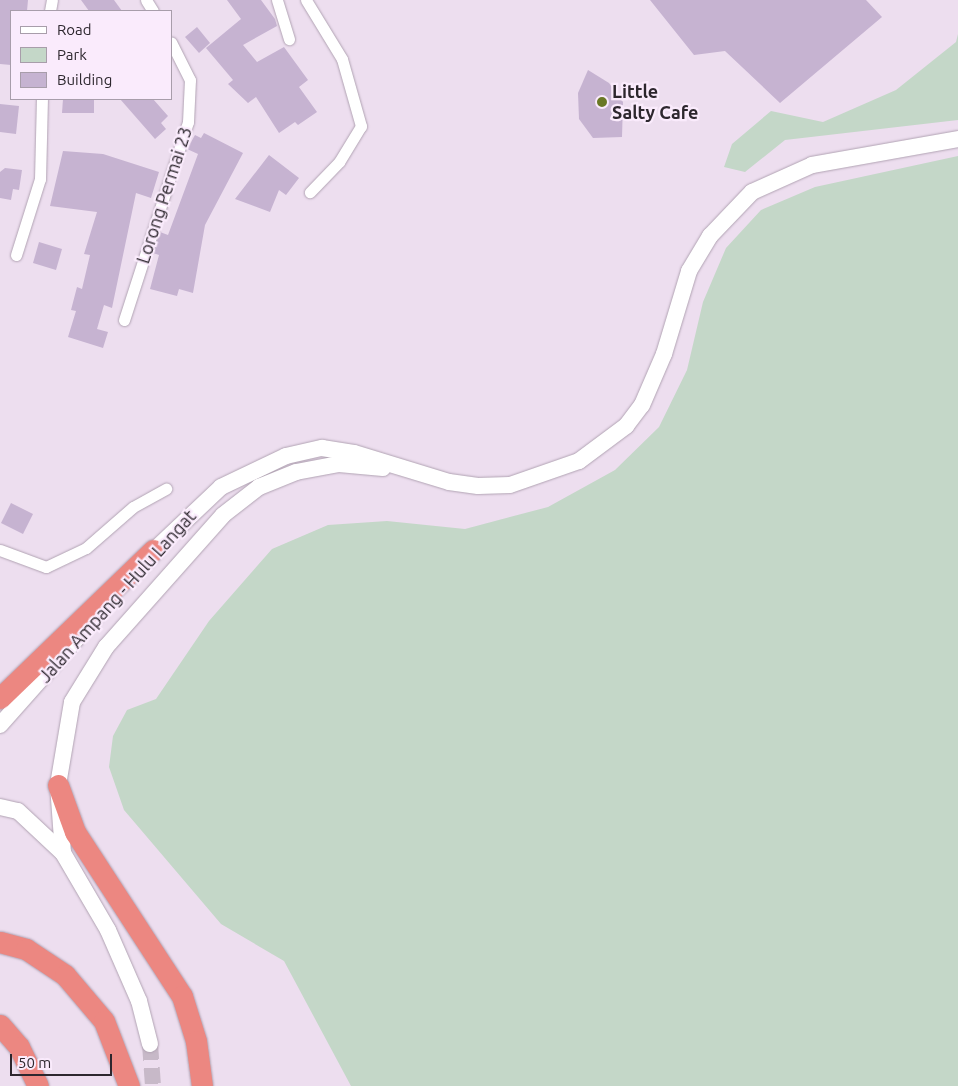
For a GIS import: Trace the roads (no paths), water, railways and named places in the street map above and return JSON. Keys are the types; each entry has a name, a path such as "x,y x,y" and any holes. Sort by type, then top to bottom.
{"highway":[{"path":"0,698 153,550"},
{"path":"58,785 75,832 182,996 196,1041 202,1086"},
{"path":"0,942 26,949 66,975 104,1021 129,1086"},
{"path":"0,1025 19,1047 38,1086"}],"street":[{"path":"277,0 289,39"},
{"path":"306,0 342,59 361,126 339,162 310,192"},
{"name":"Lorong Permai 23","path":"124,320 188,122 190,80 172,44"},
{"path":"16,254 40,179 42,100"},
{"name":"Jalan Ampang - Hulu Langat","path":"0,725 153,550 221,487 286,456 322,448 413,470 449,482 510,485 544,476 606,444 642,405 664,354 689,271 710,236 752,192 782,175 821,163 958,139"},
{"name":"Jalan Ampang - Hulu Langat","path":"150,1044 139,1001 108,930 63,854 58,785 61,748 77,694 106,647 223,515 259,487 296,472 339,464 413,470"},
{"path":"0,550 46,567 86,548 133,507 166,489"},
{"path":"0,807 18,811 63,854"}],"tunnel":[{"path":"150,1044 153,1086"}],"place":[{"name":"Little Salty Cafe","path":"602,102"}]}
